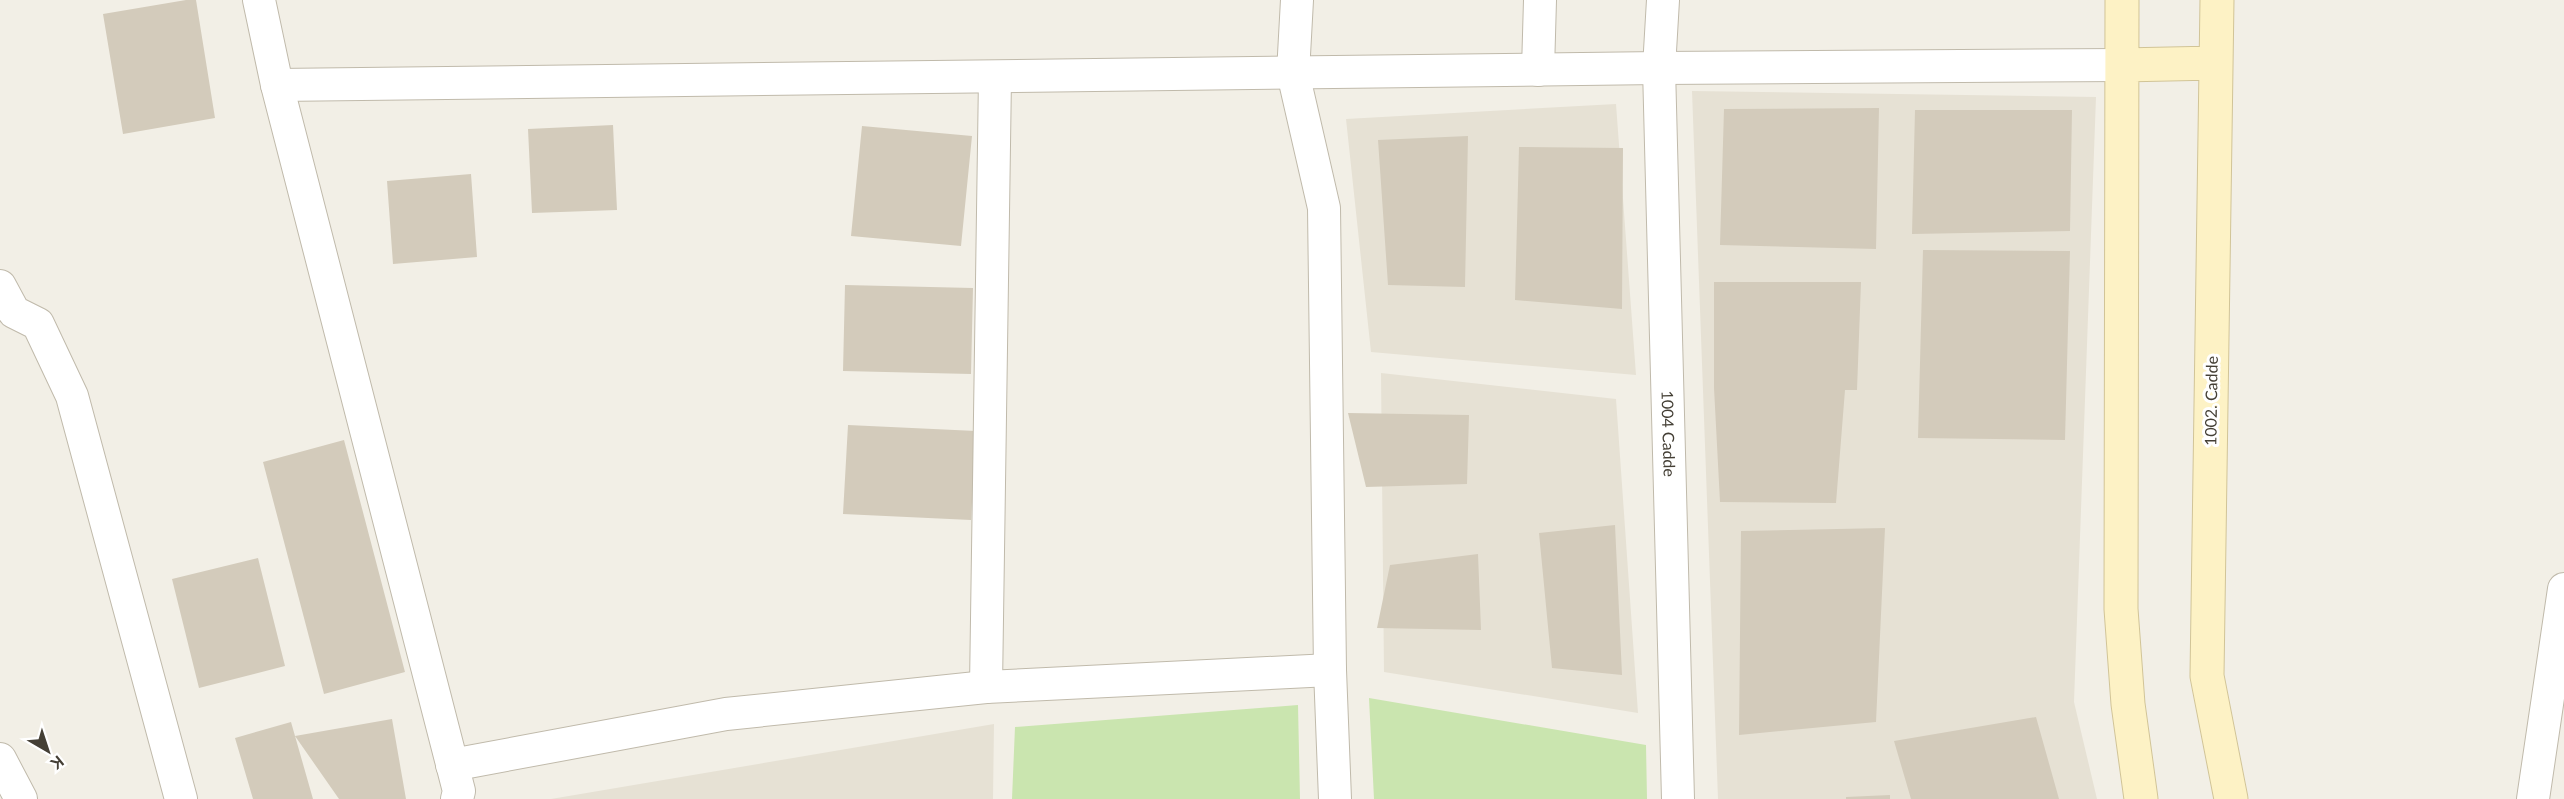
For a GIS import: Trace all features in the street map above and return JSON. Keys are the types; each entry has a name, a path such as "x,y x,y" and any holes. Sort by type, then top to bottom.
{"main road":[{"path":"2122,0 2121,609 2128,704 2140,799"},
{"name":"1002. Cadde","path":"2217,0 2207,676 2231,799"},
{"path":"2121,65 2216,63"}],"street":[{"path":"259,0 277,85 459,791 457,799"},
{"path":"1297,0 1293,74 1324,208 1330,670 1335,799"},
{"path":"1538,70 1540,0"},
{"name":"1004 Cadde","path":"1663,0 1659,68 1678,799"},
{"path":"277,85 1659,68 2121,65"},
{"path":"986,687 995,76"},
{"path":"5,308 38,324 72,396 181,799"},
{"path":"2533,799 2564,588"},
{"path":"452,765 726,714 986,687 1330,670"},
{"path":"0,759 21,799"}],"shaded area":[{"path":"1692,91 2096,97 2074,702 2097,799 1718,799"},
{"path":"1616,104 1636,375 1371,352 1346,119"},
{"path":"1381,373 1616,399 1638,713 1384,672"},
{"path":"994,724 993,799 551,799"}],"green space":[{"path":"1369,698 1646,745 1647,799 1374,799"},
{"path":"1298,705 1300,799 1012,799 1015,727"}],"building":[{"path":"196,0 215,118 123,134 103,14"},
{"path":"1879,108 1876,249 1720,245 1724,109"},
{"path":"1915,110 2072,110 2070,231 1912,234"},
{"path":"613,125 617,210 532,213 528,129"},
{"path":"862,126 972,136 961,246 851,236"},
{"path":"1468,136 1465,287 1388,285 1378,140"},
{"path":"1519,147 1623,148 1622,309 1515,300"},
{"path":"471,174 477,257 393,264 387,181"},
{"path":"1923,250 2070,251 2065,440 1918,438"},
{"path":"1714,282 1861,282 1857,390 1845,390 1836,503 1720,502 1714,388"},
{"path":"845,285 973,288 971,374 843,371"},
{"path":"1348,413 1469,415 1467,484 1366,487"},
{"path":"848,425 976,431 971,520 843,514"},
{"path":"344,440 405,672 324,694 263,462"},
{"path":"1615,525 1622,675 1552,668 1539,533"},
{"path":"1885,528 1876,722 1739,735 1741,531"},
{"path":"1478,554 1481,630 1377,628 1390,565"},
{"path":"258,558 285,666 199,688 172,579"},
{"path":"2036,717 2059,799 1911,799 1894,741"},
{"path":"392,719 406,799 339,799 295,736"},
{"path":"291,722 313,799 253,799 235,738"},
{"path":"1890,795 1890,799 1846,799 1846,797"}]}
